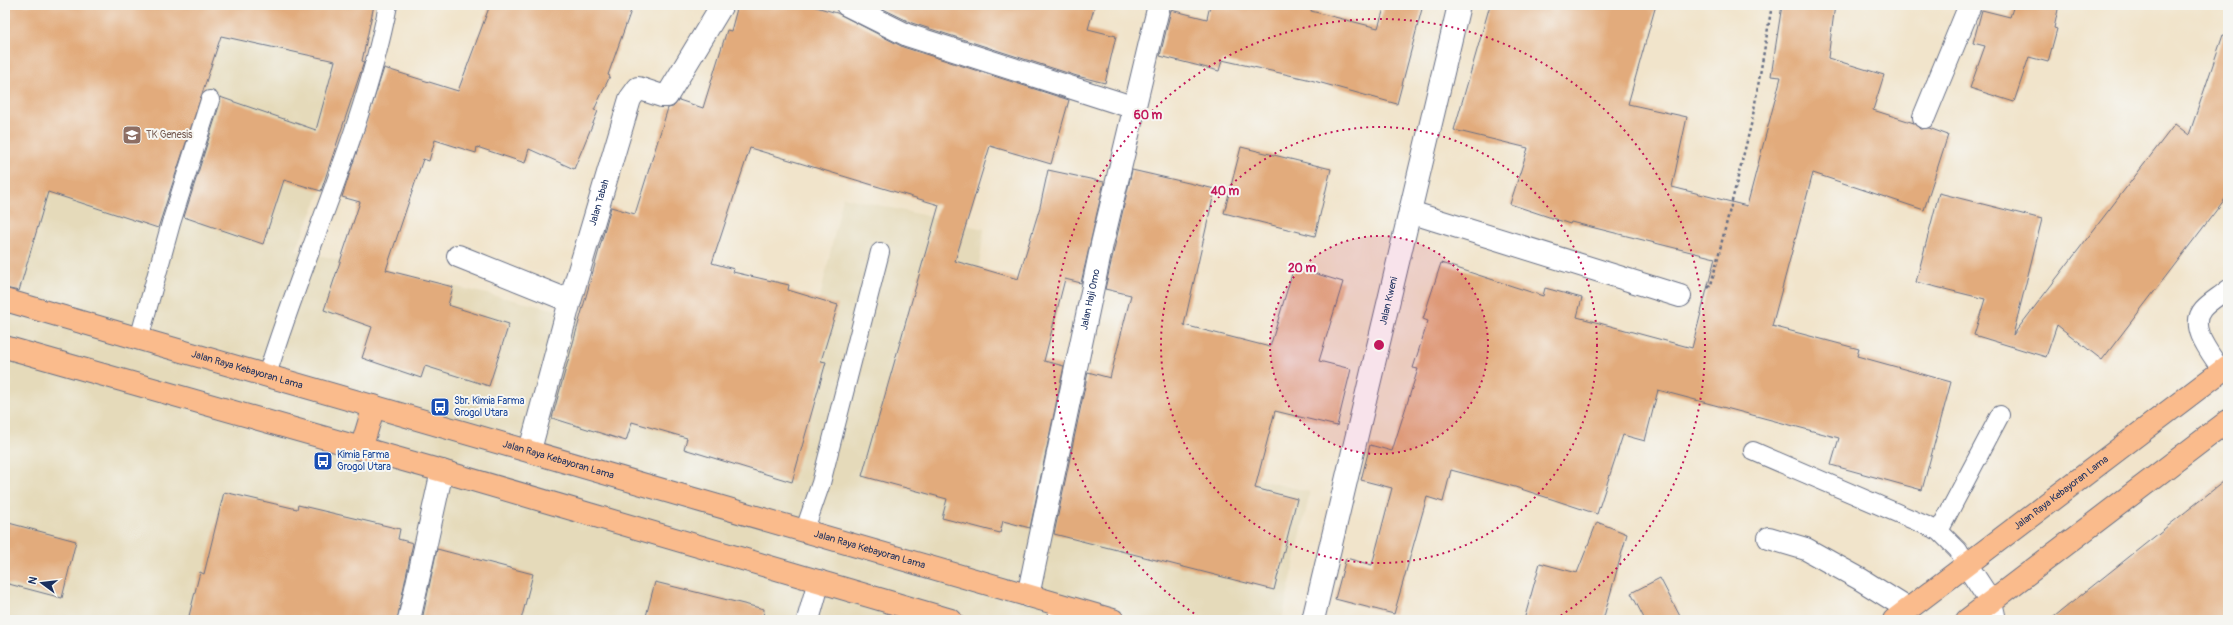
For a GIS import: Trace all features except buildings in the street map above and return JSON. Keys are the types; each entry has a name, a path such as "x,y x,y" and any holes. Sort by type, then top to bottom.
{"main road":[{"name":"Jalan Raya Kebayoran Lama","path":"5,300 530,450 804,532 1028,596 1060,613 1112,620"},
{"path":"5,347 442,471 819,580 951,620"},
{"name":"Jalan Raya Kebayoran Lama","path":"1901,615 2225,368"},
{"path":"361,449 374,406"},
{"path":"1967,620 1993,611 2228,421"}],"street":[{"name":"Jalan Tabah","path":"530,450 570,301 633,93 638,88 662,96 667,96 722,5"},
{"path":"847,5 907,34 1135,108"},
{"name":"Jalan Haji Omo","path":"1028,596 1102,244 1159,5"},
{"name":"Jalan Kweni","path":"1313,620 1459,5"},
{"path":"1924,117 1970,5"},
{"path":"1410,212 1680,296"},
{"path":"458,256 570,301"},
{"path":"409,620 442,471"},
{"path":"1769,538 1806,549 1860,579 1901,615"},
{"path":"1966,564 1993,611"},
{"path":"808,620 819,580"}],"lane":[{"path":"267,375 278,338 330,199 360,111 388,5"},
{"path":"139,339 171,223 210,100"},
{"path":"804,532 821,483 880,252"},
{"path":"2225,368 2198,328 2198,318 2202,309 2228,290"},
{"path":"1939,531 2000,415"},
{"path":"1753,451 1939,531 1958,550 1966,564"}],"path":[{"path":"1680,296 1700,297 1711,285 1752,121 1772,5"}],"shaded area":[{"path":"5,5 315,5 365,87 296,250 804,367 843,197 984,229 960,408 1310,492 1282,620 5,620"}],"place":[{"name":"TK Genesis","path":"132,135"},
{"name":"Sbr. Kimia Farma Grogol Utara","path":"440,407"},
{"name":"Kimia Farma Grogol Utara","path":"323,461"}]}
